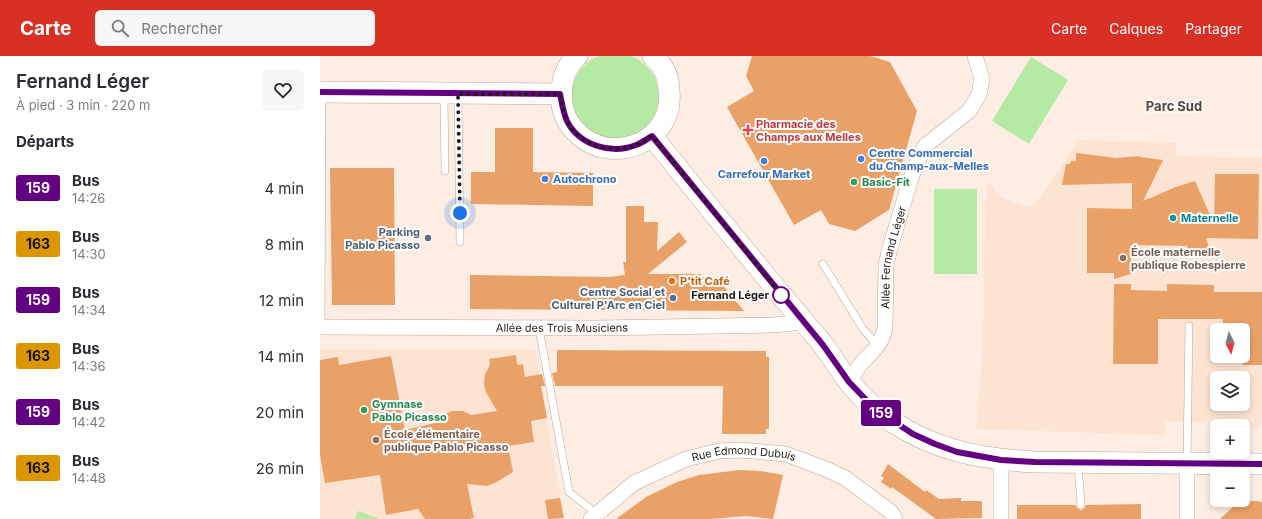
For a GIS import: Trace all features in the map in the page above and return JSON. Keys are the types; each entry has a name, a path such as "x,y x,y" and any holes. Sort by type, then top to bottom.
{"street":[{"path":"577,56 567,70 562,82 560,94 562,108 568,122 577,134 588,142 602,148 619,149 637,145 652,136 664,121 670,102 669,83 662,66 653,56"},
{"name":"Allée Fernand Léger","path":"849,382 883,338 885,328 886,265 915,167 925,146 969,111 979,94 982,79 975,56"},
{"path":"321,92 560,94"},
{"path":"652,136 823,345 849,382 875,409 913,434 957,452 1001,460 1078,463 1262,464"},
{"name":"Allée des Trois Musiciens","path":"321,327 539,328 772,325 804,322"},
{"name":"Rue Edmond Dubuis","path":"594,517 634,483 686,459 719,451 740,450 786,454 846,478 891,512 895,519"},
{"path":"1001,460 1001,519"},
{"path":"1187,464 1187,519"}],"lane":[{"path":"321,92 321,327"},
{"path":"445,171 451,94"},
{"path":"451,94 460,242"},
{"path":"822,264 863,329 877,347"},
{"path":"1187,464 1189,326"},
{"path":"539,328 569,492 594,517"},
{"path":"1078,463 1081,505"}],"shaded area":[{"name":"École maternelle publique Robespierre","path":"1079,140 1176,143 1176,156 1262,158 1262,423 1257,427 1250,429 1250,419 1210,419 1210,422 1165,421 1165,435 976,429 981,375 984,309 985,199 988,197 986,186 992,184 997,195 1027,208 1036,204"},
{"path":"320,349 535,350 564,519 320,519"}],"green space":[{"path":"615,53 632,56 646,66 656,80 659,97 656,114 646,128 632,138 615,141 598,138 584,128 574,114 571,97 574,80 584,66 598,56"},
{"path":"1031,57 1068,80 1029,144 992,121"},
{"path":"934,189 977,189 977,274 934,274"},
{"path":"358,511 380,519 355,519"}],"building":[{"name":"Centre Commercial du Champ-aux-Melles","path":"752,56 870,56 890,62 917,111 889,210 855,231 829,224 821,210 794,225 727,107 754,91 746,76"},
{"path":"495,128 533,128 533,172 593,173 593,206 471,204 471,172 495,172"},
{"name":"Maternelle","path":"1076,153 1116,158 1140,156 1163,160 1143,201 1176,187 1195,181 1214,224 1215,174 1259,174 1258,239 1206,238 1211,252 1191,258 1187,246 1131,245 1131,274 1114,279 1114,273 1087,273 1087,208 1132,209 1132,183 1062,185 1066,164 1070,164 1071,161 1076,161"},
{"path":"330,168 394,168 395,305 332,305"},
{"path":"626,206 644,206 644,222 658,222 657,251 679,232 687,242 648,274 701,274 701,277 716,277 744,311 470,309 470,275 610,277 625,275 623,262 626,262"},
{"path":"1114,284 1131,284 1131,290 1167,291 1167,284 1214,285 1214,292 1262,292 1262,365 1243,365 1243,363 1250,363 1250,323 1223,323 1223,319 1158,319 1158,364 1113,364"},
{"path":"557,350 766,351 766,357 769,357 769,429 766,429 766,434 722,434 723,386 555,386 552,373 557,372"},
{"name":"École élémentaire publique Pablo Picasso","path":"516,355 517,365 523,364 525,377 542,374 545,386 541,386 547,418 531,421 534,442 508,446 513,472 487,486 467,484 474,518 425,519 418,509 386,515 380,475 325,483 320,455 320,360 338,357 339,365 391,356 405,430 435,423 443,415 452,411 463,411 471,415 497,411 486,392 484,384 485,374 490,365 489,359"},
{"path":"888,464 925,492 926,490 939,499 961,498 961,501 982,501 982,518 936,519 892,487 891,489 881,482 884,478 881,476"},
{"path":"739,470 760,471 783,475 773,519 746,516 711,519 616,519 646,497 677,482 699,475"},
{"path":"560,498 564,518 548,519 545,500"},
{"path":"1250,501 1262,502 1262,519 1220,519 1233,507 1250,507"},
{"path":"1141,504 1141,519 1017,519 1017,505 1076,505 1077,508 1081,510 1084,509 1086,505"}],"bus line":[{"name":"159","path":"320,92 560,94 562,108 568,122 577,134 588,142 602,148 619,149 637,145 652,136 823,345 849,382 875,409 913,434 935,444 963,453 1001,460 1035,462 1262,464"}],"place":[{"name":"Pharmacie des Champs aux Melles","path":"748,130"},
{"name":"Centre Commercial du Champ-aux-Melles","path":"861,159"},
{"name":"Carrefour Market","path":"764,161"},
{"name":"Autochrono","path":"545,179"},
{"name":"Basic-Fit","path":"854,182"},
{"name":"Maternelle","path":"1173,218"},
{"name":"Parking Pablo Picasso","path":"428,238"},
{"name":"École maternelle publique Robespierre","path":"1123,258"},
{"name":"P'tit Café","path":"672,281"},
{"name":"Fernand Léger","path":"781,295"},
{"name":"Centre Social et Culturel P'Arc en Ciel","path":"673,298"},
{"name":"Gymnase Pablo Picasso","path":"364,410"},
{"name":"École élémentaire publique Pablo Picasso","path":"376,440"}],"district":[{"name":"Parc Sud","path":"1174,106"}],"route":[{"path":"460,213 458,94 560,94 562,108 568,122 577,134 588,142 602,148 619,149 637,145 652,136 784,298 781,295"}]}
